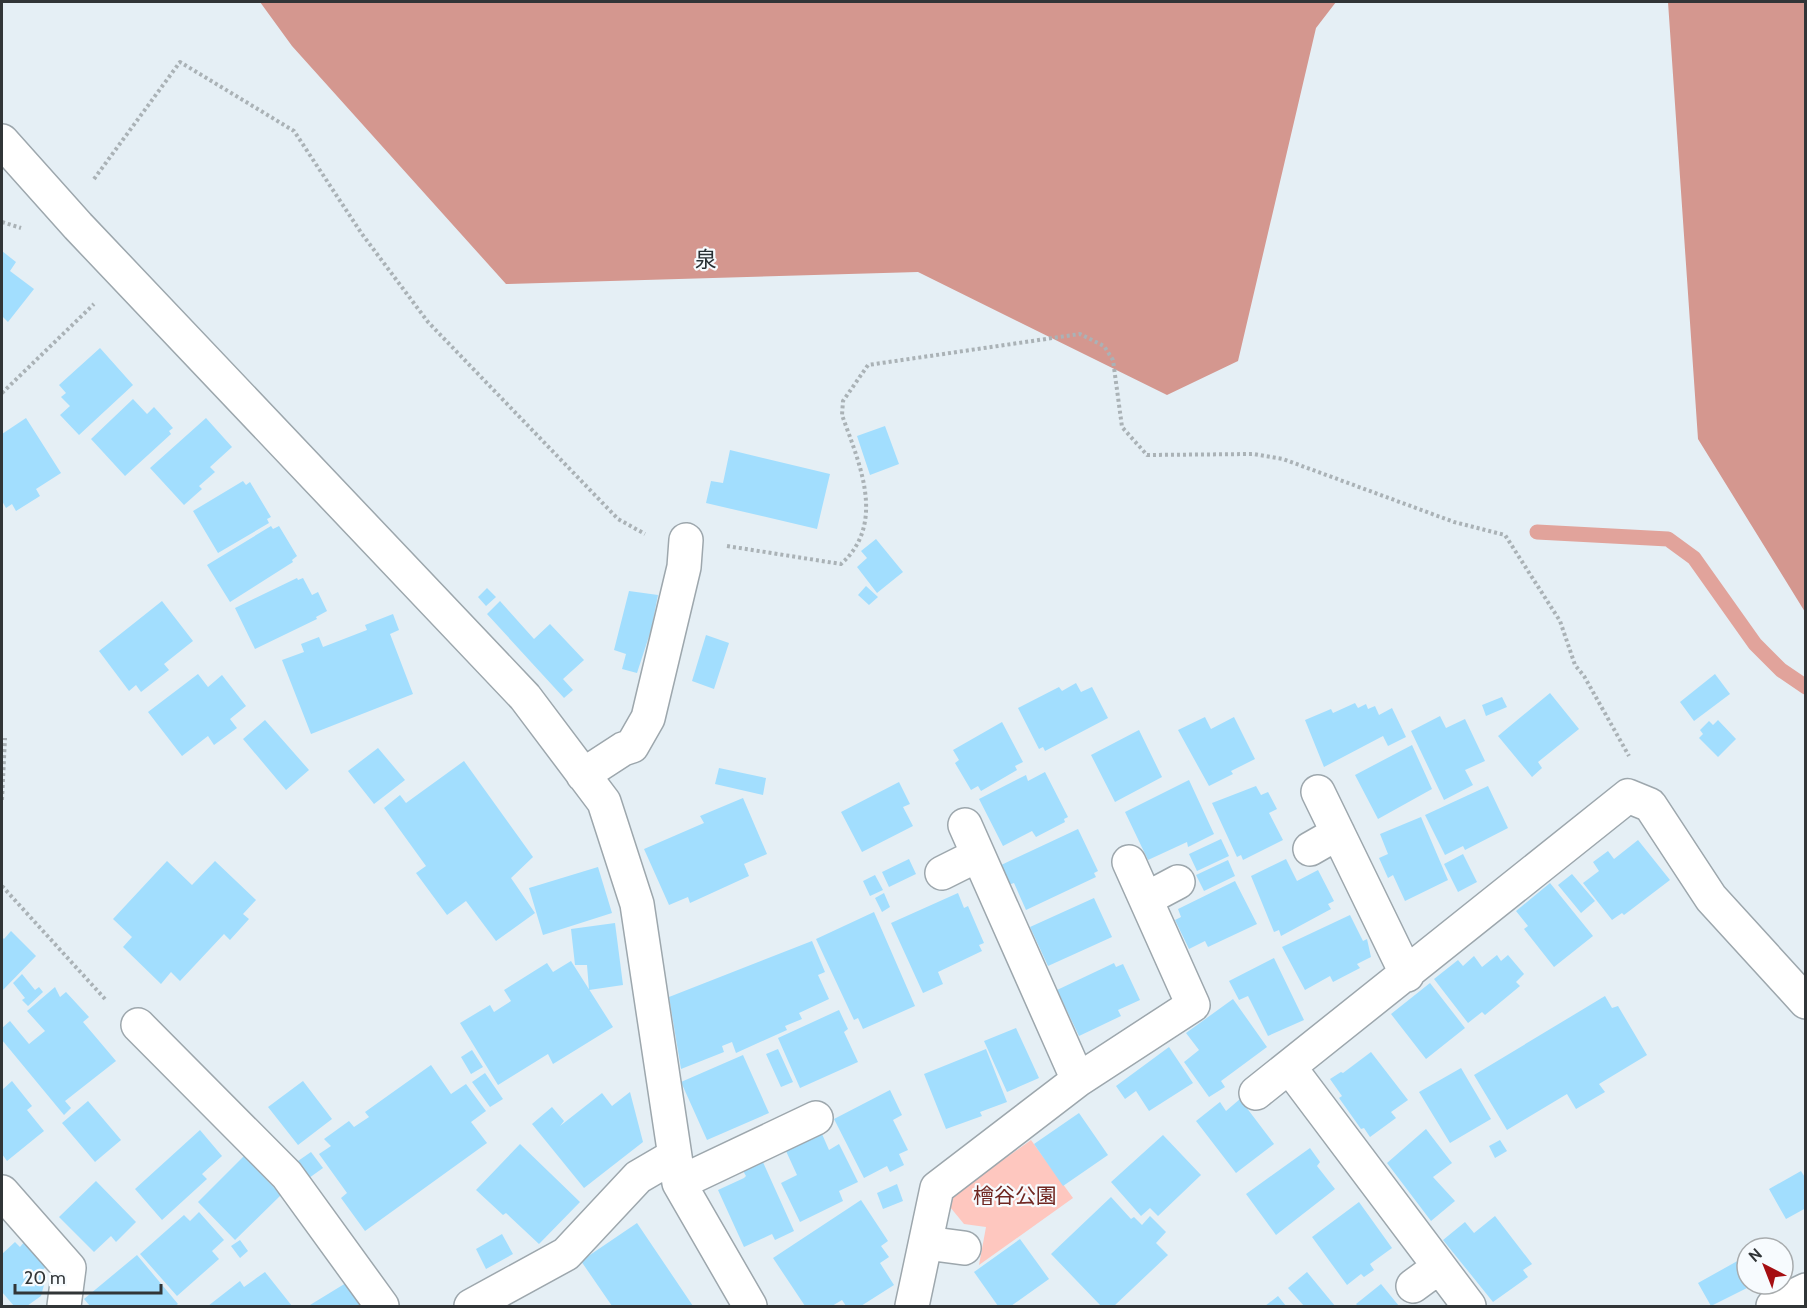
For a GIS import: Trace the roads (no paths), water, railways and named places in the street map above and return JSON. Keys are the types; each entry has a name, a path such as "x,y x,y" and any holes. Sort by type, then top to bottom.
{"street":[{"path":"2,141 124,275 525,698 604,802 637,904 677,1169 750,1306"},
{"path":"583,775 623,749 632,746 648,718 684,567 686,540"},
{"path":"1318,792 1407,975"},
{"path":"1256,1093 1407,975 1628,796 1650,805 1711,898 1806,1002"},
{"path":"965,825 1078,1080"},
{"path":"1310,849 1338,833"},
{"path":"942,873 978,855"},
{"path":"912,1306 937,1188 1078,1080 1193,1005 1129,862"},
{"path":"1146,899 1178,882"},
{"path":"138,1025 287,1175 382,1306"},
{"path":"1290,1068 1469,1306"},
{"path":"471,1306 567,1254 638,1177 677,1169 816,1118"},
{"path":"2,1192 69,1268 64,1306"},
{"path":"926,1243 964,1248"},
{"path":"1413,1286 1439,1267"},
{"path":"1773,1306 1806,1290"}],"waterway":[{"path":"1537,532 1668,539 1694,558 1755,644 1781,670 1806,687"}],"district":[{"name":"泉","path":"706,259"}],"park label":[{"name":"檜谷公園","path":"1015,1196"}]}
